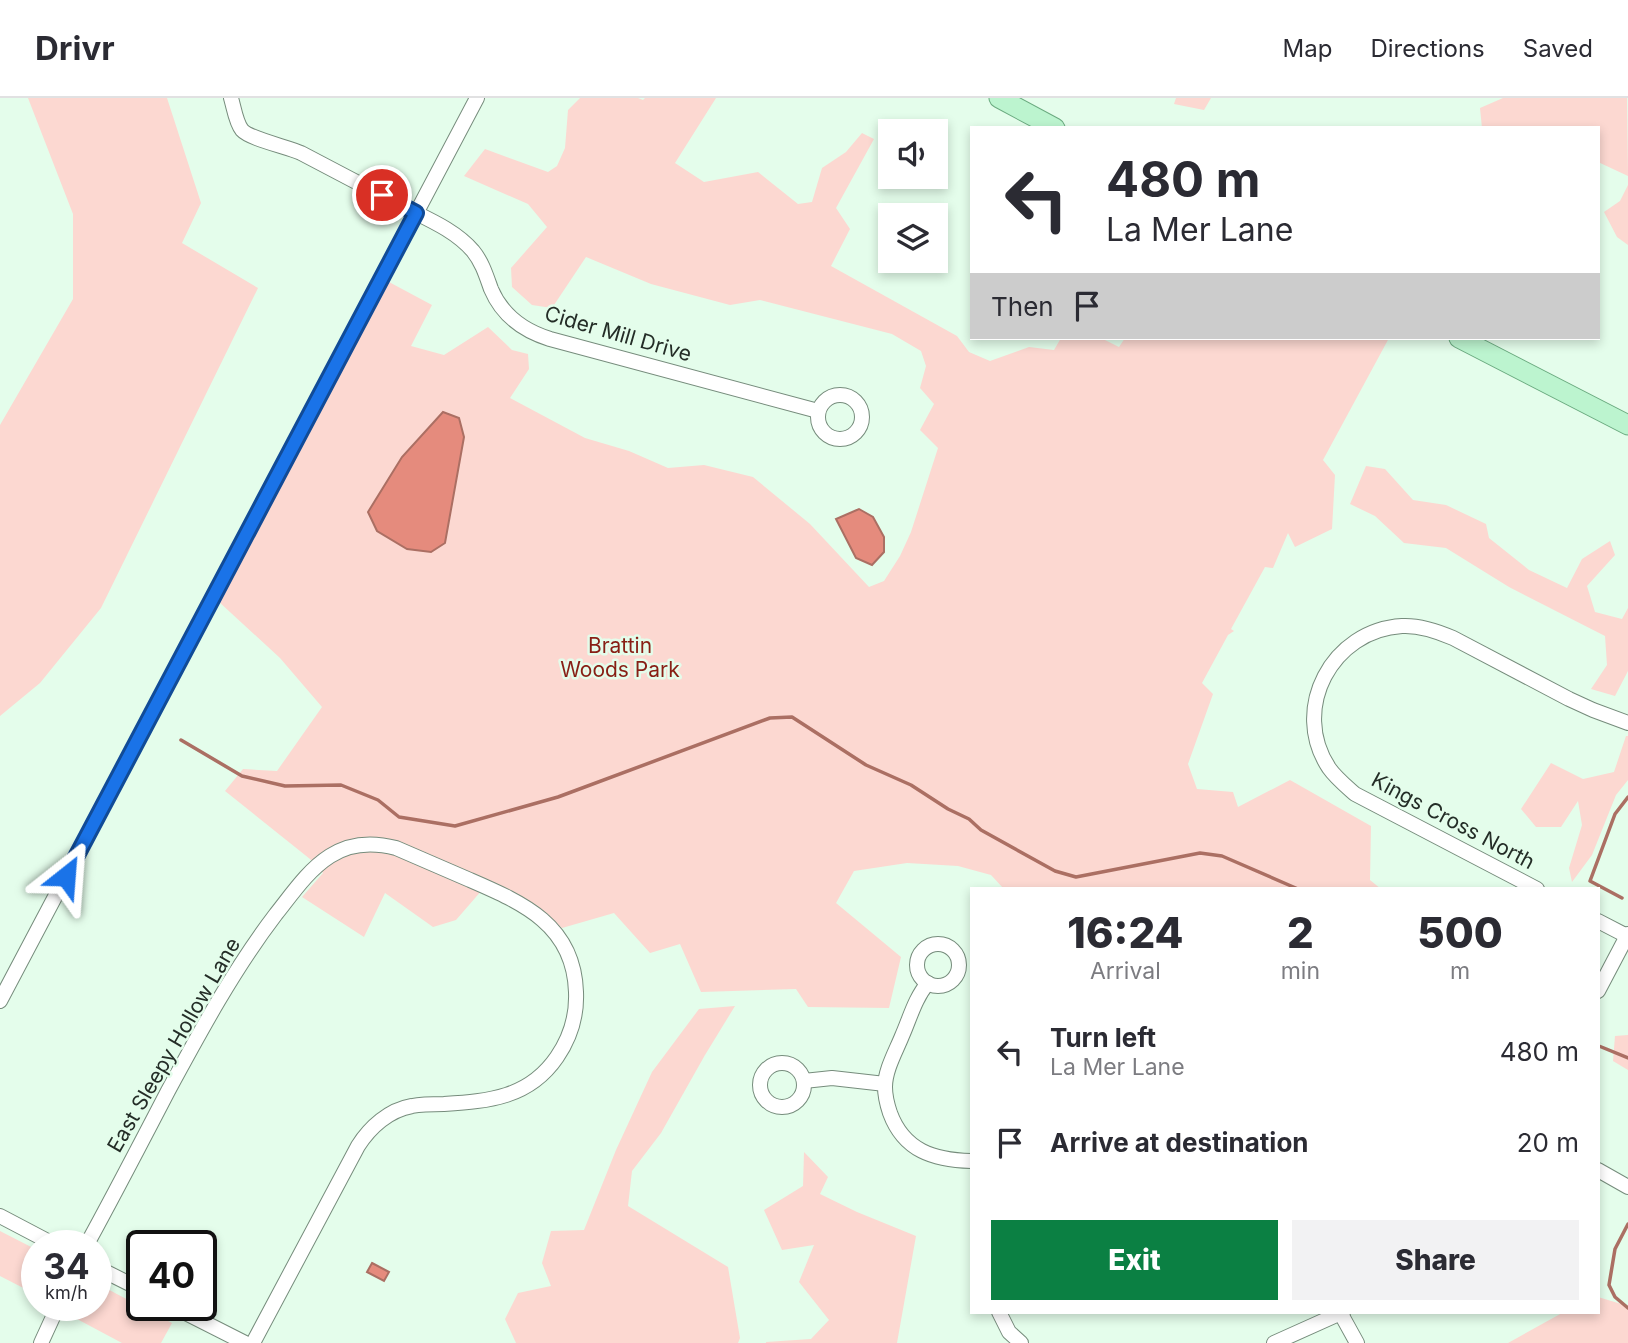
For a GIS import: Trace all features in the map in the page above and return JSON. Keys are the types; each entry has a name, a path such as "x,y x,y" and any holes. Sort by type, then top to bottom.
{"main road":[{"path":"999,98 1051,126"},
{"path":"1463,340 1628,425"}],"street":[{"name":"Cider Mill Drive","path":"231,98 239,124 249,135 301,153 453,233 466,243 481,263 502,307 529,331 550,339 818,411"},
{"path":"0,1001 477,98"},
{"name":"Kings Cross North","path":"1533,887 1355,794 1341,782 1329,768 1315,734 1315,705 1324,676 1343,650 1356,641 1384,629 1417,626 1453,638 1581,705 1628,723"},
{"name":"East Sleepy Hollow Lane","path":"94,1230 189,1052 253,946 283,905 318,866 332,855 368,844 386,845 490,889 533,911 553,930 567,952 575,977 575,1017 567,1041 554,1062 537,1079 516,1092 480,1102 413,1105 393,1112 370,1130 358,1146 253,1343"},
{"path":"1600,921 1628,935 1600,987"},
{"path":"928,983 918,998 890,1066 885,1084 887,1104 904,1139 918,1149 934,1157 970,1161"},
{"path":"804,1081 832,1078 885,1084"},
{"path":"1600,1171 1628,1187"},
{"path":"0,1216 27,1230"},
{"path":"1000,1314 1009,1332 1020,1343"},
{"path":"1274,1343 1340,1314"},
{"path":"1342,1314 1357,1343"},
{"path":"41,1343 51,1321"},
{"path":"202,1321 245,1343"}],"green space":[{"path":"28,98 167,98 201,203 182,243 258,288 101,608 40,683 0,716 0,425 73,299 73,214"},
{"name":"Brattin Woods Park","path":"580,98 716,98 675,163 704,182 758,172 798,204 812,202 822,168 846,152 862,133 874,139 836,208 850,229 831,266 957,336 969,352 990,361 1029,347 1054,350 1060,340 1105,340 1119,347 1124,340 1388,340 1323,460 1335,475 1332,529 1295,547 1288,533 1273,568 1265,567 1231,629 1234,631 1228,635 1202,683 1213,694 1188,764 1197,789 1233,792 1238,807 1290,780 1371,826 1370,880 1379,887 1002,887 991,875 958,866 907,863 854,871 836,903 901,957 889,1008 808,1007 796,989 701,992 680,944 650,953 614,913 562,928 528,901 489,882 456,920 433,927 385,893 364,937 302,897 323,873 310,859 225,791 243,769 277,771 322,707 280,658 218,601 389,282 432,305 411,346 444,355 488,327 512,350 528,354 529,369 510,398 585,438 629,451 668,468 704,465 753,477 810,524 869,587 884,581 911,532 938,448 920,430 934,404 920,388 926,366 921,351 892,334 760,300 730,305 651,284 586,257 552,308 532,305 512,287 511,268 547,227 528,204 464,176 485,149 548,172 557,166 565,148 568,110"},
{"path":"1176,98 1211,98 1204,110 1174,104"},
{"path":"1503,98 1627,98 1628,176 1600,163 1600,126 1482,126 1480,108"},
{"path":"1628,185 1628,245 1617,237 1604,212 1620,201"},
{"path":"1366,466 1385,469 1413,500 1446,505 1486,524 1489,538 1529,570 1567,588 1582,559 1610,541 1615,555 1587,586 1595,612 1622,619 1628,608 1628,671 1615,696 1591,689 1607,665 1605,636 1509,587 1446,548 1404,543 1375,516 1350,504"},
{"path":"1626,736 1628,780 1616,795 1592,855 1572,882 1569,868 1582,825 1578,801 1561,827 1536,827 1521,809 1551,763 1583,779 1614,772"},
{"path":"735,1006 661,1133 632,1171 628,1206 728,1267 740,1338 738,1343 516,1343 505,1319 518,1293 551,1286 542,1263 551,1231 584,1230 616,1150 652,1072 699,1009"},
{"path":"1628,1035 1628,1070 1613,1061 1615,1036"},
{"path":"804,1152 828,1177 820,1194 916,1236 897,1343 766,1343 811,1339 829,1320 799,1282 814,1245 782,1250 764,1210 803,1186"},
{"path":"0,1231 21,1242 21,1287 0,1276"},
{"path":"112,1291 126,1299 126,1321 172,1323 161,1343 122,1343 81,1321 112,1321"},
{"path":"1600,1298 1628,1306 1628,1343 1508,1343 1560,1314 1600,1314"}],"shaded area":[{"path":"443,412 459,418 464,437 445,543 431,552 407,549 377,531 368,512 402,457"},
{"path":"859,509 873,517 884,537 884,552 872,565 856,558 836,519"},
{"path":"372,1263 389,1272 384,1281 367,1272"}],"waterway":[{"path":"181,740 242,776 285,786 341,785 378,800 399,817 455,826 558,797 770,718 792,717 866,765 911,785 969,819 981,830 1055,871 1076,877 1200,853 1222,856 1293,887"},
{"path":"1622,898 1590,881 1615,814 1628,797"},
{"path":"1600,1046 1628,1058"},
{"path":"1628,1224 1615,1249 1609,1285 1615,1297 1628,1308"}],"route":[{"path":"66,876 416,213 382,195"}]}
